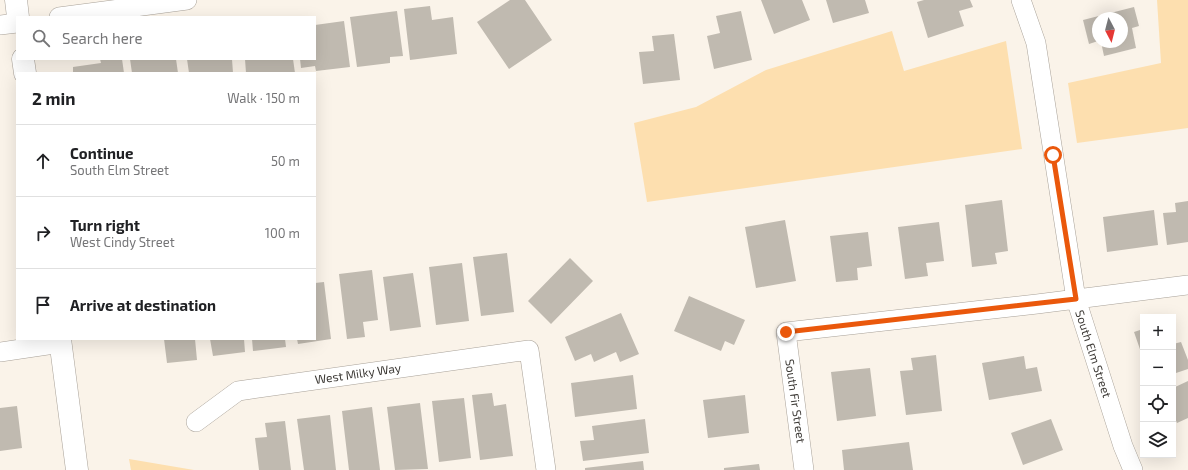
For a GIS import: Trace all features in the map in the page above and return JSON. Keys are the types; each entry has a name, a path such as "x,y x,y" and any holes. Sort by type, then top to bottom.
{"street":[{"path":"16,0 18,16"},
{"path":"67,16 188,0"},
{"name":"South Elm Street","path":"1021,0 1036,43 1076,299 1123,446 1133,470"},
{"path":"0,25 16,23"},
{"path":"23,60 25,72"},
{"path":"1076,299 1188,285"},
{"name":"South Fir Street","path":"804,470 786,332 1076,299"},
{"path":"0,352 60,341 77,470"},
{"name":"West Milky Way","path":"196,422 238,391 529,350 546,470"}],"shaded area":[{"path":"1157,0 1188,0 1188,128 1077,143 1068,83 1161,63"},
{"path":"892,31 904,71 1006,41 1022,149 647,202 634,123 696,107 766,70"},
{"path":"129,459 194,470 131,470"}],"building":[{"path":"510,0 525,0 552,40 509,69 477,22"},
{"path":"761,0 802,0 810,20 774,34"},
{"path":"826,0 865,0 869,13 833,23"},
{"path":"924,0 970,0 973,7 959,11 964,26 928,38 917,2"},
{"path":"430,6 432,20 453,17 457,54 410,60 404,9"},
{"path":"1134,7 1139,26 1132,28 1136,48 1104,56 1102,48 1128,48 1128,12 1114,12"},
{"path":"397,11 403,56 390,57 390,63 357,67 350,17"},
{"path":"741,11 752,60 714,69 707,36 720,33 716,16"},
{"path":"1092,18 1092,43 1089,44 1083,20"},
{"path":"344,21 350,67 316,71 315,66 301,68 300,60 316,60 316,25"},
{"path":"674,34 680,80 643,84 639,52 654,51 652,36"},
{"path":"100,60 122,60 124,72 73,72 73,67 101,63"},
{"path":"130,60 176,60 178,72 132,72"},
{"path":"187,60 232,60 233,72 189,72"},
{"path":"245,60 293,60 295,72 246,72"},
{"path":"1002,200 1008,251 995,253 997,264 972,267 965,205"},
{"path":"1188,201 1188,242 1167,245 1163,213 1176,212 1175,203"},
{"path":"1154,210 1158,245 1107,252 1103,217"},
{"path":"785,220 796,281 756,288 745,227"},
{"path":"939,222 944,261 926,263 928,276 905,279 898,227"},
{"path":"868,232 872,266 857,268 858,280 836,282 830,236"},
{"path":"507,253 514,312 481,316 473,257"},
{"path":"570,258 593,281 551,324 528,301"},
{"path":"462,263 469,321 436,325 429,267"},
{"path":"372,270 378,320 363,322 365,337 347,339 339,274"},
{"path":"413,273 421,327 390,331 383,277"},
{"path":"324,282 331,339 298,344 297,340 316,340 316,283"},
{"path":"689,296 745,320 734,345 725,341 721,351 674,331"},
{"path":"621,313 639,354 620,362 616,352 594,362 591,354 575,361 565,337"},
{"path":"1140,330 1140,349 1134,332"},
{"path":"164,340 195,340 197,360 167,363"},
{"path":"210,340 244,340 245,352 213,356"},
{"path":"252,340 285,340 286,347 253,351"},
{"path":"1181,342 1188,360 1188,369 1176,373 1176,350 1176,343"},
{"path":"936,355 942,411 906,415 900,371 913,370 911,358"},
{"path":"1024,356 1026,369 1037,367 1042,391 989,400 982,363"},
{"path":"870,368 876,416 837,421 831,372"},
{"path":"633,375 637,409 575,417 571,383"},
{"path":"1188,381 1188,418 1177,423 1176,421 1176,387"},
{"path":"492,393 494,406 506,404 513,456 480,460 472,395"},
{"path":"745,395 749,433 708,438 703,400"},
{"path":"464,398 471,458 439,462 432,401"},
{"path":"420,403 428,469 395,470 387,407"},
{"path":"17,406 22,448 0,451 0,408"},
{"path":"372,407 380,470 349,470 342,411"},
{"path":"330,415 336,470 304,470 297,419"},
{"path":"645,419 649,453 583,461 580,441 594,440 592,426"},
{"path":"1051,419 1063,450 1023,465 1011,433"},
{"path":"285,421 291,470 259,470 255,438 267,437 265,423"},
{"path":"909,442 913,470 844,470 842,450"},
{"path":"643,461 644,470 585,470 585,468"},
{"path":"759,464 760,470 724,470 724,468"}],"route":[{"path":"786,332 1076,299 1053,155"}]}
